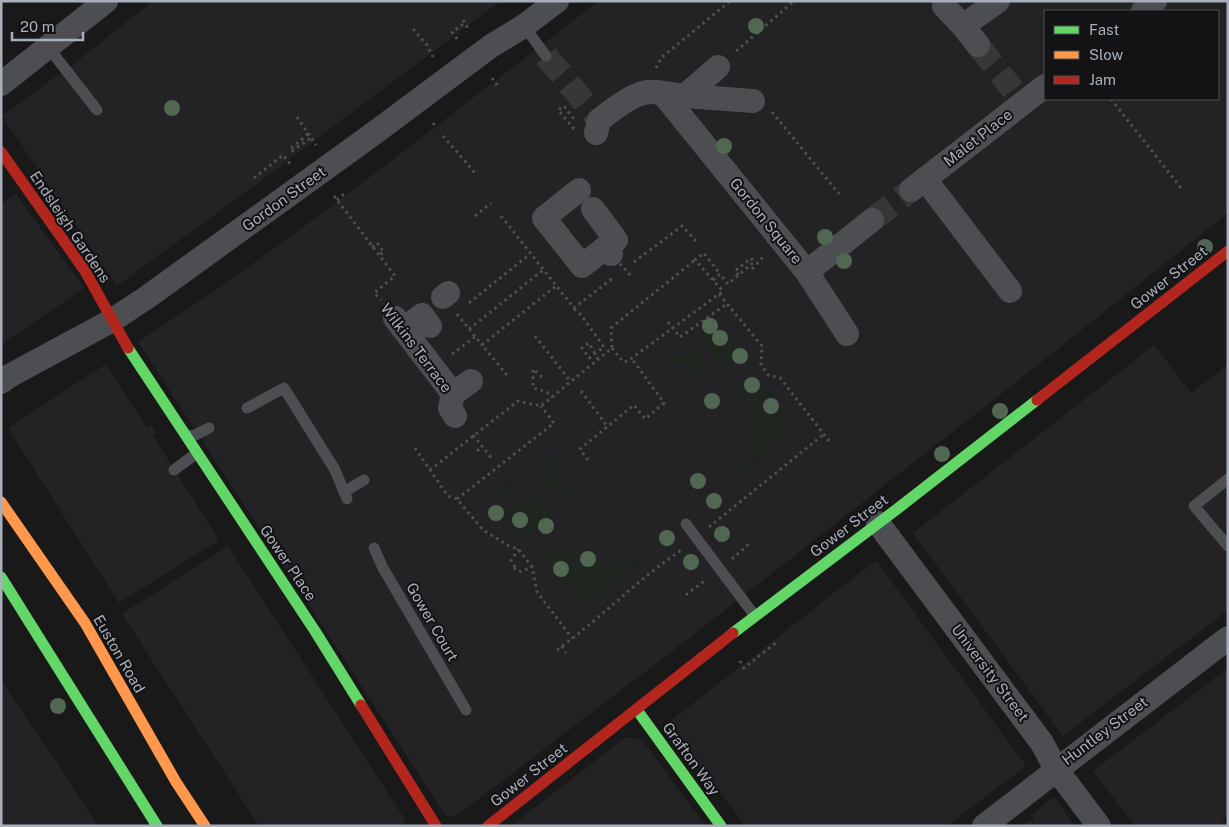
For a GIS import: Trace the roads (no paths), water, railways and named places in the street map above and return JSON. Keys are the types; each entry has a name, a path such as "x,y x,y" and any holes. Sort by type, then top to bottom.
{"main road":[{"name":"Endsleigh Gardens","path":"1,152 85,272 111,320"},
{"name":"Gower Street","path":"488,826 611,728 638,710 755,616 878,523 1228,251"},
{"name":"Gower Place","path":"111,320 185,436 315,631 436,826"},
{"name":"Euston Road","path":"1,502 84,623 176,782 204,826"},
{"path":"1,577 157,826"},
{"name":"Grafton Way","path":"638,710 721,826"}],"street":[{"path":"1,84 106,1"},
{"name":"Gordon Street","path":"1,382 111,320 219,245 374,134 491,46 524,26 557,1"},
{"path":"963,26 998,1"},
{"path":"1143,10 1155,1"},
{"path":"944,6 978,45"},
{"path":"667,91 718,66"},
{"name":"Malet Place","path":"1010,291 918,185 1018,97 1044,86"},
{"path":"586,133 599,120 637,94 667,91 753,101"},
{"name":"Gordon Square","path":"667,91 807,272 872,220"},
{"path":"582,194 616,240 608,251 582,266 546,226 544,218 582,194"},
{"path":"807,272 847,334"},
{"name":"Wilkins Terrace","path":"430,311 458,400"},
{"name":"University Street","path":"878,523 1042,743 1056,769 1099,826"},
{"name":"Huntley Street","path":"997,821 1056,769 1228,638"}],"lane":[{"path":"524,26 546,56"},
{"path":"48,46 97,110"},
{"path":"247,408 284,388 335,470 346,496 364,480"},
{"path":"185,436 195,435 209,428"},
{"path":"174,470 197,453"},
{"path":"1228,479 1194,506 1228,546"},
{"path":"686,524 755,616"},
{"name":"Gower Court","path":"374,548 383,568 466,710"}],"tunnel":[{"path":"978,45 1013,90"},
{"path":"546,56 599,120"},
{"path":"872,220 911,190"}]}
